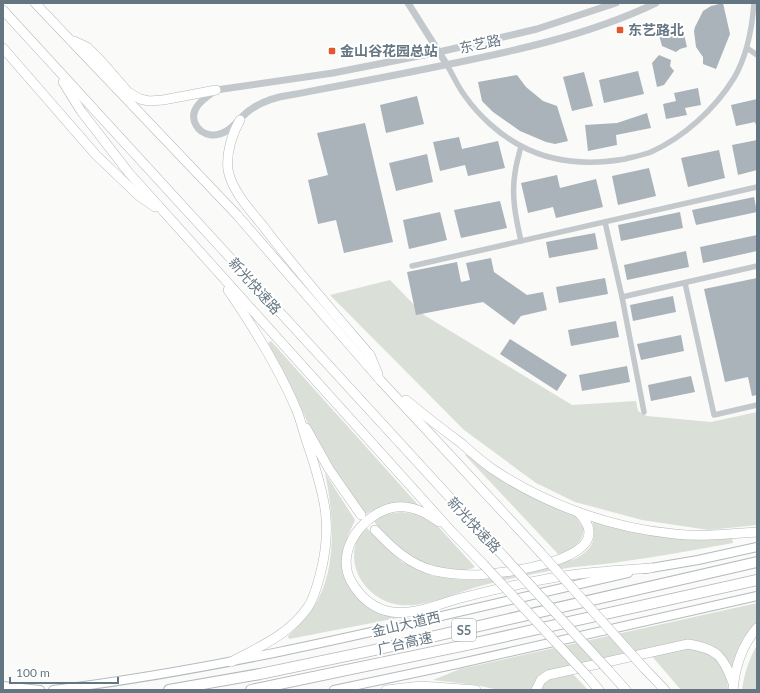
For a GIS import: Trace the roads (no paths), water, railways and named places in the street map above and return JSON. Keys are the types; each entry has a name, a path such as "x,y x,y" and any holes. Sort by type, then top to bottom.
{"highway":[{"path":"35,3 237,215 381,381 540,552 665,690"},
{"name":"新光快速路","path":"3,10 626,690"},
{"path":"68,38 87,47 128,92 140,99 149,101 163,100 216,90"},
{"path":"3,48 96,155 140,196 172,220"},
{"path":"49,60 82,111 129,173 452,532 599,690"},
{"path":"240,120 229,150 228,169 233,184 244,202 287,257 370,355 381,381 493,469 540,497 578,512 626,526 676,534 722,535 757,532"},
{"path":"209,263 254,329 286,387 297,412 329,469 361,515"},
{"path":"231,662 288,630 309,606 317,587 322,567 327,528 326,510 322,490 297,412"},
{"path":"452,532 432,516 420,511 398,507 388,509 366,522 349,543 347,559 349,576 357,593 367,602 382,610 403,612 428,608 516,585 577,574 651,568"},
{"path":"375,530 390,546 417,565 457,575 506,572 560,559 583,547 587,541 589,532 584,517 578,512"},
{"name":"广台高速","path":"169,690 260,674 370,651 757,562"},
{"name":"广台高速","path":"251,690 757,580"},
{"path":"733,687 740,654 757,628"},
{"path":"536,690 541,680 548,675 688,644 715,652 726,663 733,687"},
{"path":"386,690 420,688 476,690"}],"main road":[{"name":"金山大道西","path":"53,690 111,683 231,662 408,624 651,568 698,560 757,547"},
{"path":"334,690 457,664 757,596"},
{"path":"3,686 40,690"}],"street":[{"path":"408,3 447,65 465,97 496,129 521,146 546,156 564,160 597,163 618,160 650,152 667,143 701,118 734,78 747,48 753,19 754,3"},
{"name":"东艺路","path":"616,3 537,29 439,52 333,73 216,90 201,101 194,111 194,122 198,129 210,135 220,134 232,128 250,110 280,96 447,65 534,45 616,21 656,3"},
{"path":"747,48 757,55"},
{"path":"521,146 515,174 514,188 515,215 521,241"},
{"path":"412,266 757,187"},
{"path":"605,222 622,297 644,412"},
{"path":"622,297 757,266"},
{"path":"685,282 714,415 757,405"}],"place":[{"name":"东艺路北","path":"620,30"},
{"name":"金山谷花园总站","path":"332,51"}]}
